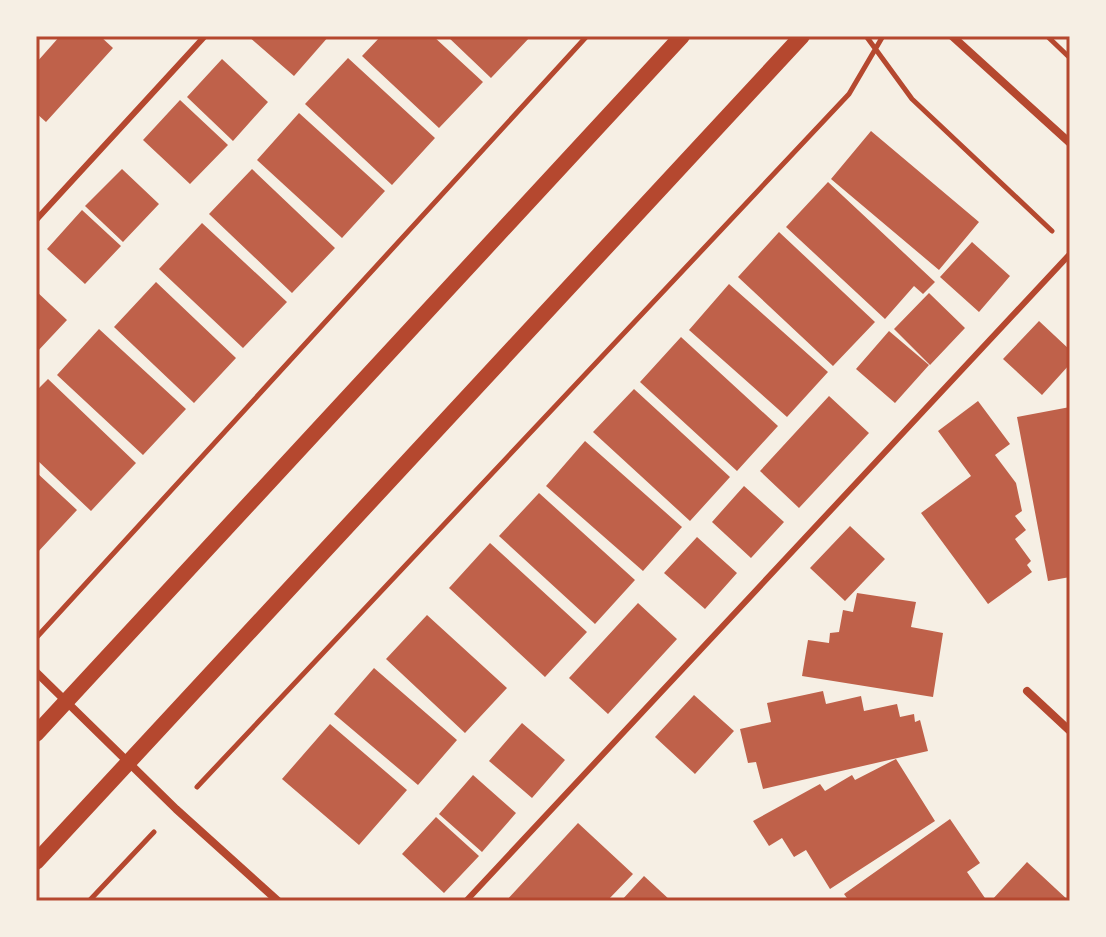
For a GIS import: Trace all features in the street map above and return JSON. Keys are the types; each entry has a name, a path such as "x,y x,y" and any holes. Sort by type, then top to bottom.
{"main road":[{"path":"36,734 682,36"},
{"path":"36,862 802,36"}],"street":[{"path":"952,36 1070,143"},
{"path":"36,672 128,763 278,901"},
{"path":"1027,691 1070,731"}],"lane":[{"path":"36,220 205,36"},
{"path":"466,901 1070,254"}],"path":[{"path":"36,638 587,36"},
{"path":"866,36 876,44 912,99 1059,237"},
{"path":"224,758 849,94 883,36"},
{"path":"1047,36 1070,58"},
{"path":"89,901 128,859"}],"building":[{"path":"60,36 100,36 113,48 46,122 36,113 36,63"},
{"path":"248,36 329,36 294,76"},
{"path":"381,36 433,36 483,82 439,128 362,56"},
{"path":"447,36 531,36 491,78"},
{"path":"348,58 435,138 392,185 305,104"},
{"path":"222,59 268,102 233,141 187,97"},
{"path":"180,100 228,145 190,184 143,140"},
{"path":"299,113 385,191 342,238 257,160"},
{"path":"871,131 979,222 939,270 831,179"},
{"path":"122,169 159,204 123,242 85,206"},
{"path":"252,169 335,248 292,293 209,214"},
{"path":"828,182 935,282 923,294 914,286 885,319 786,227"},
{"path":"82,210 121,246 85,284 47,249"},
{"path":"202,223 287,302 243,348 159,269"},
{"path":"779,232 875,322 833,366 738,277"},
{"path":"972,242 1010,276 979,312 940,277"},
{"path":"156,282 236,358 194,403 114,327"},
{"path":"729,284 828,372 787,417 689,330"},
{"path":"36,291 67,320 36,353"},
{"path":"929,293 965,328 930,365 894,329"},
{"path":"1039,321 1070,350 1070,364 1042,395 1003,359"},
{"path":"99,329 186,409 143,455 57,375"},
{"path":"889,331 929,365 895,403 856,369"},
{"path":"681,337 778,426 737,471 640,382"},
{"path":"48,379 136,463 91,511 36,459 36,391"},
{"path":"634,389 730,477 690,521 593,432"},
{"path":"829,396 869,433 799,508 760,471"},
{"path":"978,401 1010,444 995,455 1016,483 1022,511 1015,516 1026,530 1015,539 1031,561 1027,565 1032,572 988,604 921,513 971,476 938,431"},
{"path":"1070,407 1070,577 1048,581 1017,417"},
{"path":"585,441 682,527 643,571 546,486"},
{"path":"36,472 77,510 36,554"},
{"path":"744,486 784,522 751,558 712,522"},
{"path":"539,493 635,580 595,624 499,536"},
{"path":"850,526 885,559 845,601 810,568"},
{"path":"697,537 737,573 705,609 664,573"},
{"path":"490,543 587,632 545,677 449,588"},
{"path":"857,593 916,602 911,627 943,633 933,697 802,676 808,640 829,643 830,633 839,632 843,610 853,612"},
{"path":"638,603 677,639 608,714 569,678"},
{"path":"427,615 507,688 465,733 386,659"},
{"path":"374,668 457,740 418,785 334,714"},
{"path":"823,691 826,704 861,696 864,711 897,704 900,717 914,714 915,722 920,720 928,751 763,789 756,762 748,763 740,729 771,722 767,703"},
{"path":"694,695 734,731 695,774 655,737"},
{"path":"522,723 565,760 532,798 489,761"},
{"path":"330,724 407,790 359,845 282,779"},
{"path":"896,759 935,821 830,889 806,850 794,857 782,838 769,846 753,821 820,784 825,791 852,775 855,780"},
{"path":"473,775 516,813 482,852 439,814"},
{"path":"436,817 479,856 444,893 402,854"},
{"path":"950,819 980,863 967,872 987,901 849,901 844,894"},
{"path":"578,823 633,874 607,901 506,901"},
{"path":"1027,862 1069,901 991,901"},
{"path":"644,876 671,901 621,901"}]}
